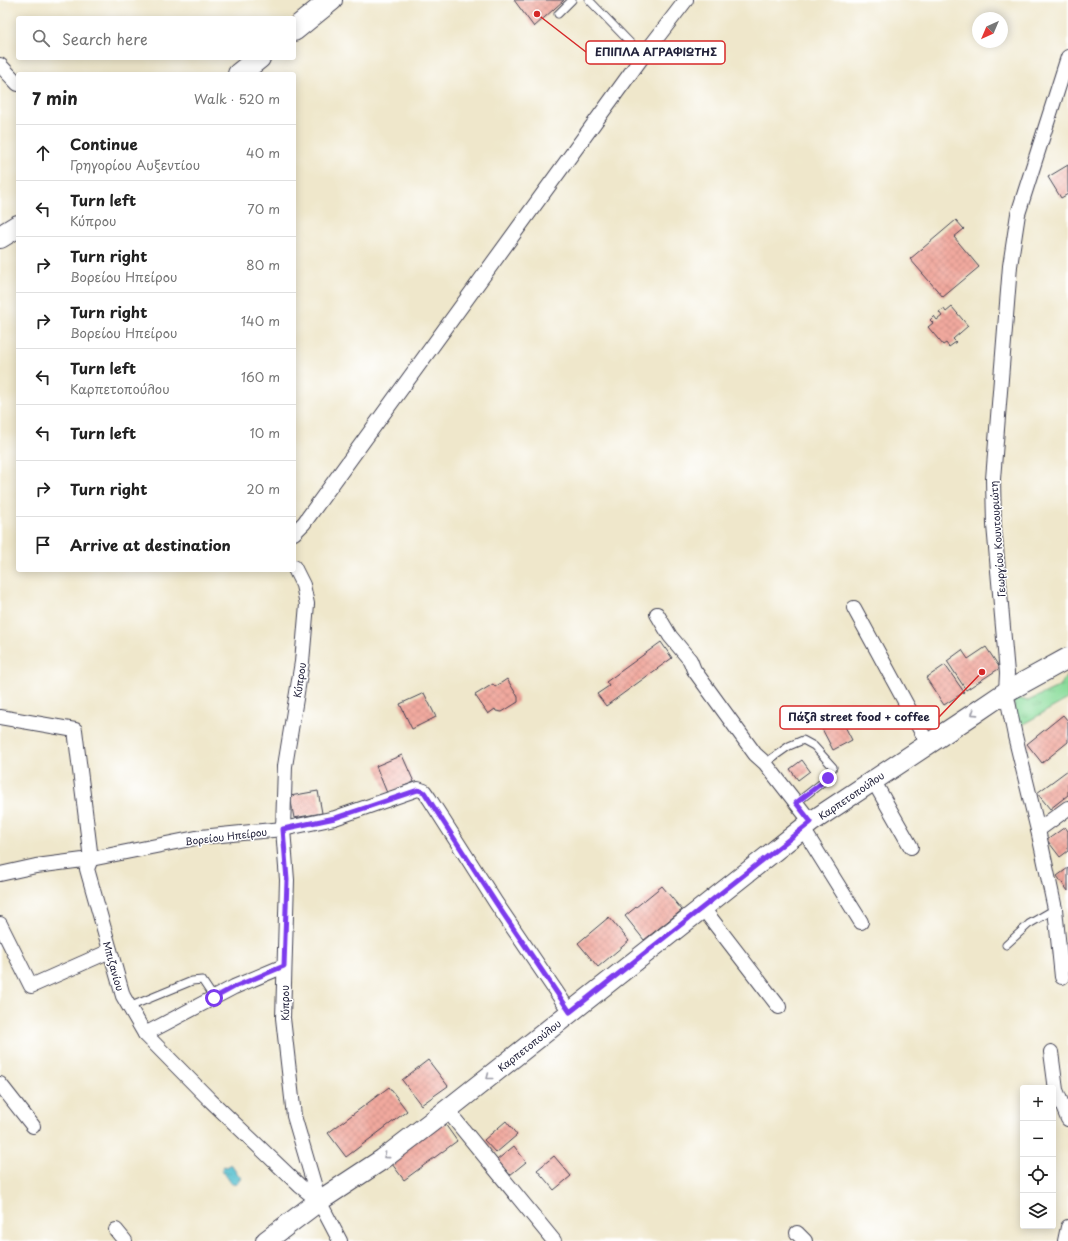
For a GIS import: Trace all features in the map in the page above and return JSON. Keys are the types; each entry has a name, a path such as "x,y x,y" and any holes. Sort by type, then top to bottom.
{"main road":[{"path":"296,28 331,0"},
{"path":"242,72 256,60"},
{"path":"0,238 16,227"},
{"name":"Καρπετοπούλου","path":"266,1241 319,1201 383,1159 448,1110 807,825 1006,692 1068,658"}],"street":[{"path":"296,531 309,516 643,56 686,0"},
{"name":"Γεωργίου Κουντουριώτη","path":"1062,977 1060,914 1015,736 1006,692 1007,674 994,525 993,479 1010,266 1018,214 1068,57"},
{"path":"0,65 16,82"},
{"name":"Κύπρου","path":"296,572 303,585 307,604 302,662 285,766 283,829 287,880 283,1018 294,1116 319,1201 340,1241"},
{"path":"854,608 928,744"},
{"path":"657,614 670,636 690,660 694,670 755,754 765,763 796,803 861,922"},
{"name":"Μπιζανίου","path":"0,717 75,730 91,859 87,869 123,996 144,1034 210,1100 300,1186 319,1201"},
{"path":"873,780 911,847"},
{"name":"Βορείου Ηπείρου","path":"0,874 36,866 91,859 201,837 283,829 335,818 418,790 424,792 496,903 570,1012"},
{"path":"1038,830 1068,808"},
{"path":"702,907 779,1007"},
{"path":"0,924 31,986 110,951"},
{"path":"144,1034 234,987 284,966"},
{"path":"1051,1052 1056,1090 1068,1119"},
{"path":"0,1084 33,1126"},
{"path":"448,1110 554,1241"},
{"path":"1065,1241 1068,1227"}],"lane":[{"path":"558,14 572,0"},
{"path":"589,0 643,56"},
{"path":"765,763 789,746 803,740 814,746 833,767 828,778 796,803"},
{"path":"1006,945 1029,924 1060,914"},
{"path":"129,1007 192,981 202,980 214,998"}],"green space":[{"path":"1068,673 1068,699 1016,728 1013,697 1028,701 1060,686"}],"water":[{"path":"230,1164 241,1178 235,1184 232,1184 221,1171 224,1166 227,1167"}],"building":[{"path":"514,0 564,0 534,27"},
{"path":"1068,165 1068,194 1061,198 1048,177"},
{"path":"956,220 964,229 954,237 979,267 943,297 910,259"},
{"path":"952,307 968,326 953,339 956,342 949,347 946,343 943,345 928,327 933,323 930,320 934,316 937,320 942,316 939,312 944,309 946,312"},
{"path":"661,642 672,658 606,706 597,694 609,686 606,682"},
{"path":"986,647 1000,668 966,690 947,661 962,650 968,659"},
{"path":"945,665 964,692 944,705 926,678"},
{"path":"507,679 518,697 518,702 502,712 496,711 495,709 488,714 475,695 493,684 495,687"},
{"path":"424,693 436,717 412,729 400,704"},
{"path":"837,711 852,740 833,750 818,721"},
{"path":"1063,715 1068,721 1068,742 1042,763 1027,744"},
{"path":"402,755 414,782 387,793 376,766"},
{"path":"802,760 810,771 798,780 790,769"},
{"path":"1068,770 1068,795 1050,809 1037,793"},
{"path":"318,791 322,813 294,818 290,796"},
{"path":"1065,827 1068,831 1068,851 1060,857 1047,840"},
{"path":"1068,868 1068,891 1057,876"},
{"path":"662,886 682,910 644,940 625,916"},
{"path":"609,917 629,941 598,967 578,943"},
{"path":"428,1060 448,1086 421,1105 402,1080"},
{"path":"389,1087 407,1111 346,1157 328,1133"},
{"path":"440,1117 457,1141 404,1180 386,1156"},
{"path":"506,1121 517,1135 496,1153 484,1140"},
{"path":"514,1146 526,1162 510,1175 497,1160"},
{"path":"554,1156 571,1176 554,1190 537,1170"}],"place":[{"name":"ΕΠΙΠΛΑ ΑΓΡΑΦΙΩΤΗΣ","path":"537,14"},
{"name":"Πάζλ street food + coffee","path":"982,672"}],"route":[{"path":"214,998 234,987 284,966 287,880 283,829 335,818 418,790 424,792 496,903 570,1012 811,822 796,803 828,778"}]}
